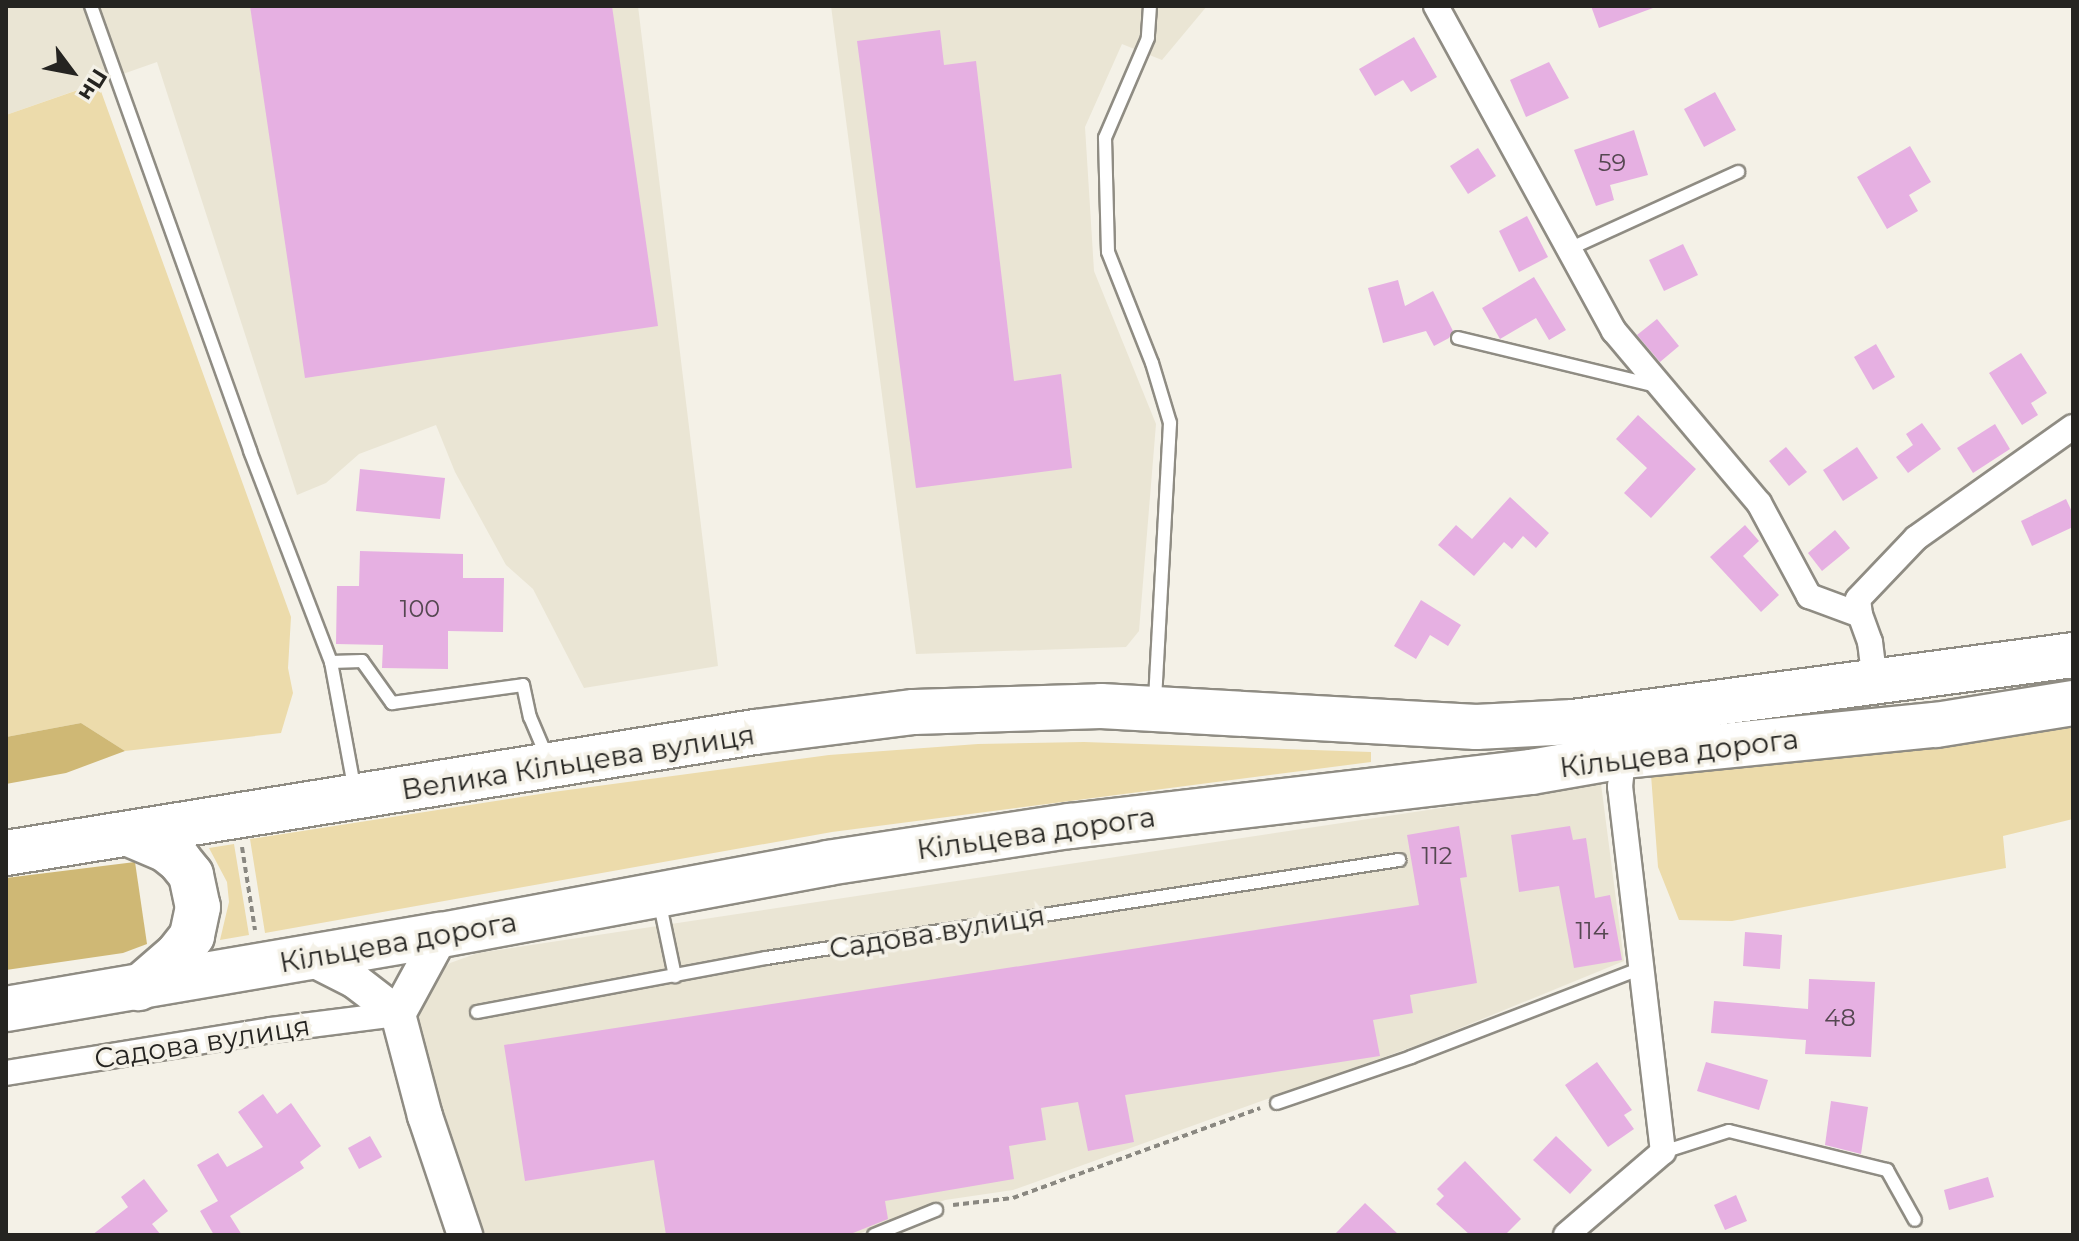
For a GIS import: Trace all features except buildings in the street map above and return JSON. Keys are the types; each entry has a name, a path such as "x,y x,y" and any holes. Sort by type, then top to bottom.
{"highway":[{"name":"Кільцева дорога","path":"1154,707 1476,727 1573,722 2073,655"},
{"name":"Кільцева дорога","path":"6,1009 441,935 658,893 1070,826 1531,772 1623,756 1936,725 2073,703"},
{"name":"Велика Кільцева вулиця","path":"6,853 755,732 914,712 1058,705 1154,707"},
{"path":"129,834 165,849 179,860 191,875 198,907 192,936 178,954 139,988"}],"street":[{"path":"1436,6 1614,331 1759,503 1809,596 1860,615"},
{"path":"1875,682 1870,642 1858,599 1916,538 2073,427"},
{"path":"1566,1235 1663,1152 1644,967 1620,787 1623,756"},
{"path":"398,1014 441,935"},
{"path":"310,958 355,981 398,1014 425,1116 465,1235"},
{"name":"Садова вулиця","path":"6,1073 271,1030 398,1014"}],"lane":[{"path":"91,6 250,451 331,662 356,798"},
{"path":"1150,6 1148,38 1105,138 1108,252 1152,363 1170,423 1154,707"},
{"path":"1569,249 1738,172"},
{"path":"1458,338 1660,386"},
{"path":"331,662 362,661 392,703 523,685 530,717 552,767"},
{"name":"Садова вулиця","path":"477,1012 781,956 1399,860"},
{"path":"658,893 675,976"},
{"path":"1277,1103 1411,1057 1644,967"},
{"path":"1663,1152 1729,1131 1887,1170 1915,1220"},
{"path":"874,1235 936,1210"}],"path":[{"path":"242,845 255,930"},
{"path":"936,1210 1013,1198 1161,1146 1199,1128 1277,1103"}],"shaded area":[{"path":"6,6 638,6 718,666 584,688 533,589 506,565 455,472 436,425 359,454 326,483 297,495 157,62 6,115"},
{"path":"831,6 1207,6 1162,60 1122,44 1085,127 1094,271 1156,424 1139,631 1126,647 916,654"},
{"path":"98,83 291,617 288,668 293,693 281,733 125,751 81,723 6,737 6,115"},
{"path":"81,723 125,751 66,773 6,784 6,737"},
{"path":"2073,723 2073,819 2003,836 2006,868 1732,921 1679,920 1658,867 1651,775"},
{"path":"1084,742 1371,752 1371,762 832,832 265,933 250,839 553,792 829,755 978,744"},
{"path":"1601,784 1624,961 1426,1042 1013,1190 945,1200 856,1235 482,1235 428,1087 415,1033 416,1009 437,974 450,963 478,953"},
{"path":"234,844 249,935 220,940 229,902 227,882 209,848"},
{"path":"135,862 147,944 123,953 6,970 6,878"}]}
